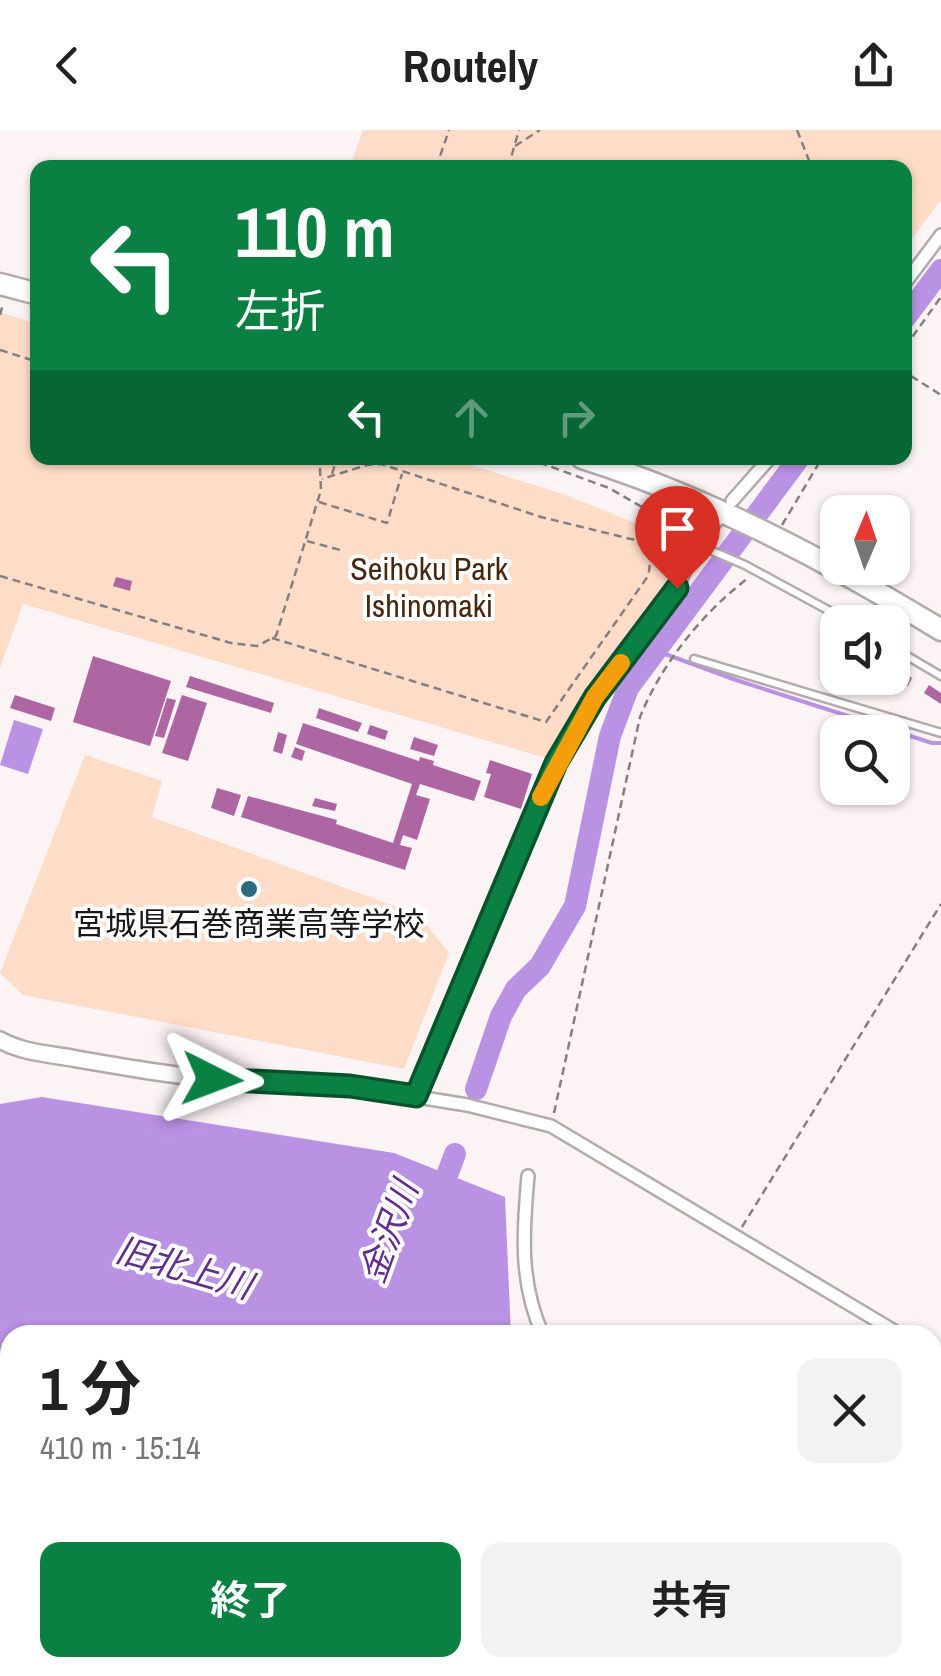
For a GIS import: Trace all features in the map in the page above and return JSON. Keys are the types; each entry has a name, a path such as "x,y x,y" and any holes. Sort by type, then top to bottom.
{"highway":[{"path":"2,294 30,294"},
{"path":"602,465 774,529 941,630"}],"street":[{"path":"912,273 941,234"},
{"path":"416,1096 556,763 595,697 677,588 700,540 729,511 765,465"},
{"path":"0,1040 19,1048 189,1078 350,1086 468,1104 548,1125 884,1325"},
{"path":"528,1176 524,1268 539,1325"}],"lane":[{"path":"700,540 710,550 820,606"},
{"path":"694,658 941,733"},
{"path":"910,658 941,676"}],"path":[{"path":"439,160 449,130"},
{"path":"510,160 520,130"},
{"path":"514,147 540,130"},
{"path":"797,130 809,160"},
{"path":"0,315 2,294"},
{"path":"912,337 941,298"},
{"path":"0,350 30,359"},
{"path":"912,377 941,395"},
{"path":"0,576 245,647 257,646 276,636 318,502 322,479 316,465"},
{"path":"331,476 334,465"},
{"path":"322,479 367,465"},
{"path":"272,638 546,722 648,576 650,558 644,546 634,540 541,517 385,465"},
{"path":"546,465 609,488 700,540"},
{"path":"774,529 817,465"},
{"path":"318,502 387,523 403,471"},
{"path":"650,558 700,540"},
{"path":"305,541 344,551"},
{"path":"548,1125 556,1111 640,717 660,676 715,604 757,572"},
{"path":"736,1236 941,904"}],"green space":[{"path":"363,130 941,130 941,200 912,239 912,160 352,160"},
{"name":"Seihoku Park Ishinomaki","path":"0,312 30,322 30,465 471,465 563,494 688,544 672,582 549,759 23,604 0,668"},
{"path":"85,755 162,781 152,817 419,915 449,953 404,1069 23,995 0,973"}],"water":[{"path":"14,720 43,729 28,774 0,765"},
{"name":"旧北上川","path":"42,1097 394,1153 505,1197 511,1325 0,1325 0,1104"}],"building":[{"path":"116,577 132,581 130,591 113,586"},
{"path":"93,656 171,681 150,746 73,722"},
{"path":"190,676 274,703 271,713 186,687"},
{"path":"929,685 941,693 941,704 924,693"},
{"path":"15,695 55,708 51,721 10,708"},
{"path":"182,695 207,703 188,761 162,753"},
{"path":"167,698 176,700 164,738 155,736"},
{"path":"319,708 362,723 358,732 316,718"},
{"path":"303,723 419,761 420,757 434,761 433,765 481,781 474,801 420,784 416,795 430,799 417,840 403,835 400,845 412,848 405,870 241,817 248,796 337,820 336,824 393,843 412,784 296,744"},
{"path":"370,725 388,731 385,740 367,734"},
{"path":"278,732 287,735 282,754 273,751"},
{"path":"414,737 438,745 434,756 410,749"},
{"path":"295,747 305,751 302,761 291,757"},
{"path":"490,760 532,774 521,809 484,797 491,774 486,773"},
{"path":"217,788 241,795 234,816 211,808"},
{"path":"315,798 337,804 335,811 312,806"}],"waterway":[{"name":"金沢川","path":"912,309 941,270"},
{"name":"金沢川","path":"476,1089 501,1016 516,989 540,966 575,906 610,736 628,688 794,465"},
{"path":"657,651 736,680 941,743"},
{"name":"金沢川","path":"437,1202 455,1154"}],"slow traffic":[{"path":"541,797 595,697 621,663"}],"place":[{"name":"宮城県石巻商業高等学校","path":"249,889"}],"route":[{"path":"212,1079 350,1086 416,1096 556,763 595,697 677,588"}]}
